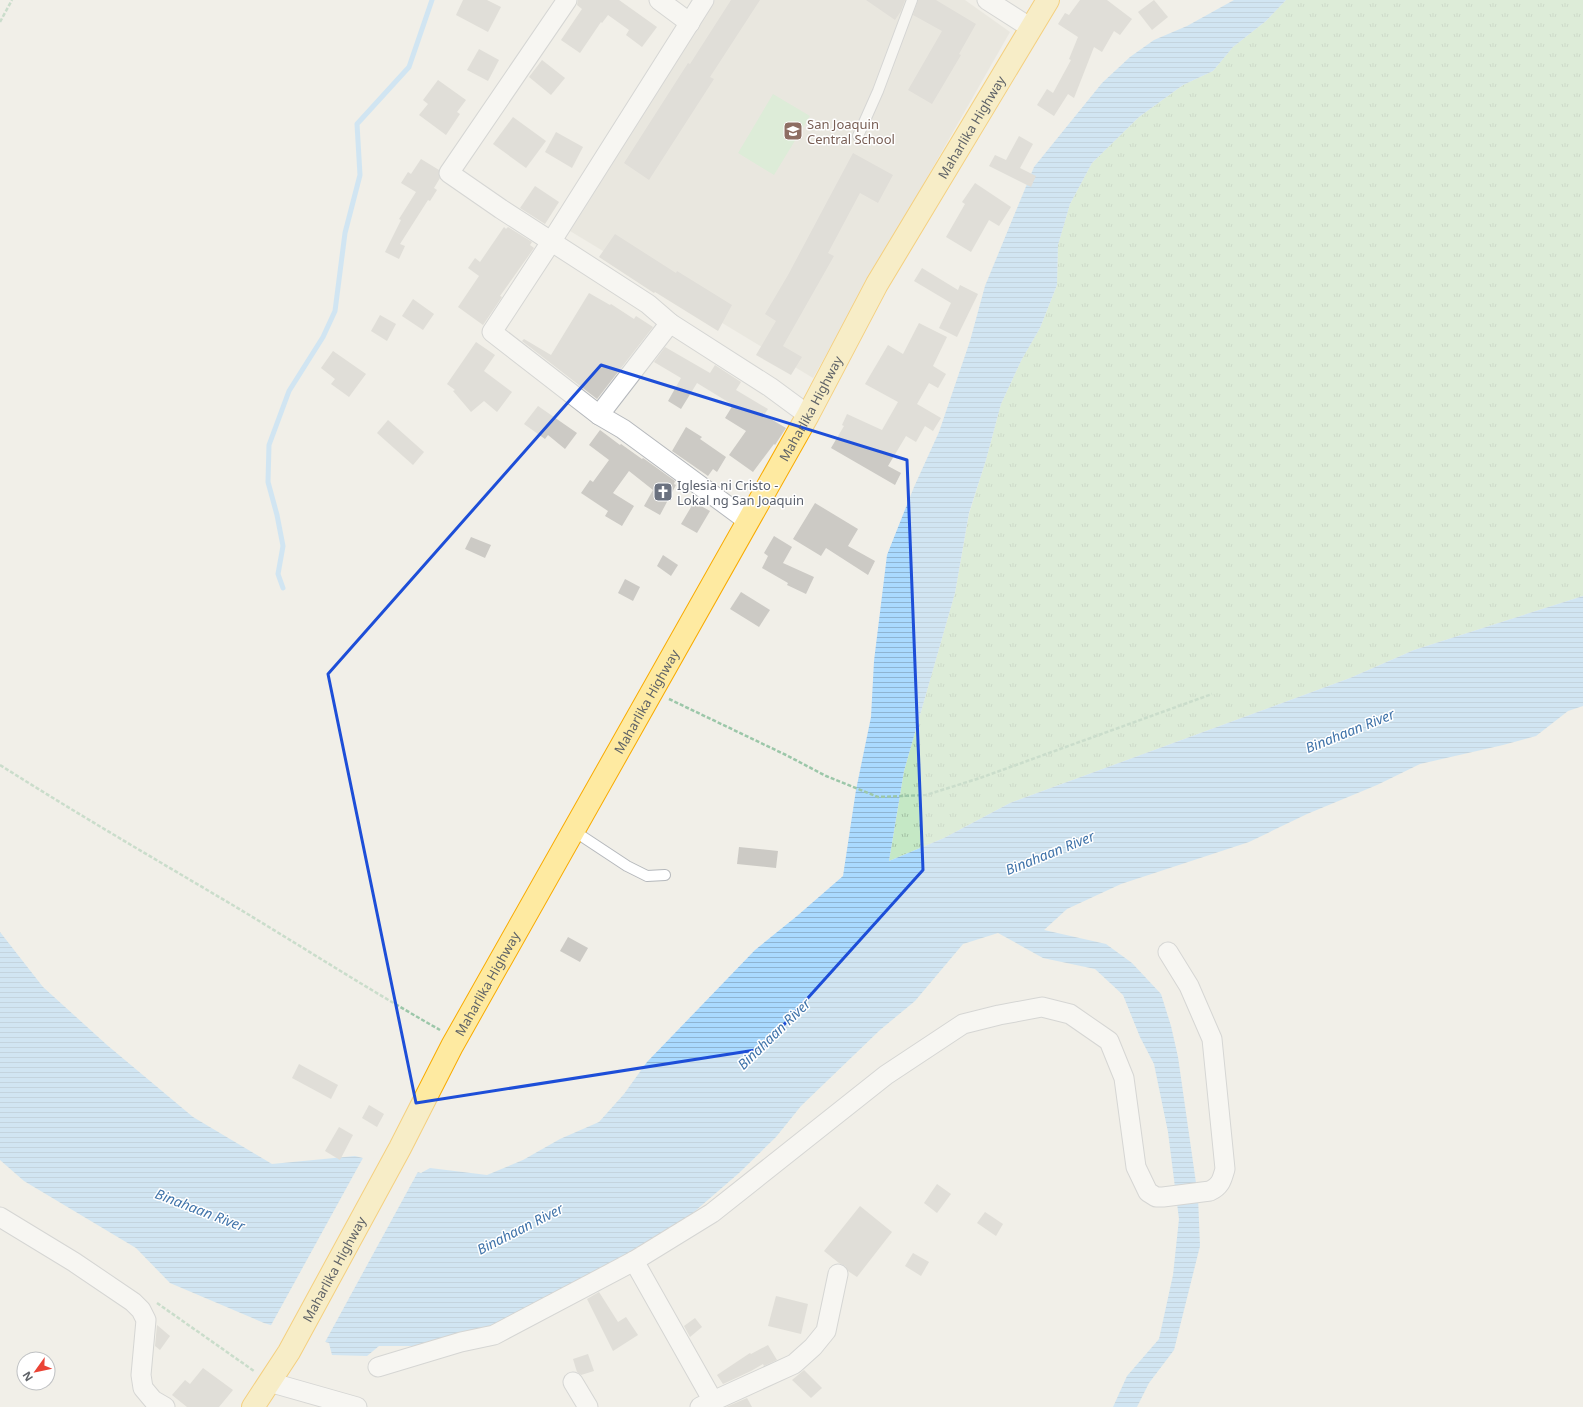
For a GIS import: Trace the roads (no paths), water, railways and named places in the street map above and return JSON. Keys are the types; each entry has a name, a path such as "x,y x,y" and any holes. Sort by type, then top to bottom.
{"highway":[{"name":"Maharlika Highway","path":"253,1407 289,1352 400,1148 457,1039 808,415 877,284 1048,0"}],"street":[{"path":"568,0 449,173 551,242 648,304 670,323 770,387 808,415"},
{"path":"660,0 690,23"},
{"path":"704,0 551,242 492,332 599,415 623,429 748,521"},
{"path":"988,0 1031,28"},
{"path":"599,415 670,323"},
{"path":"378,1367 461,1342 494,1335 634,1261 712,1213 886,1075 963,1024 999,1015 1042,1007 1070,1014 1109,1041 1124,1078 1136,1167 1148,1192 1156,1197 1163,1197 1210,1191 1217,1188 1221,1182 1225,1169 1212,1039 1189,986 1168,952"},
{"path":"0,1217 74,1262 134,1302 141,1310 146,1320 141,1375 143,1388 153,1400 165,1407"},
{"path":"634,1261 706,1404 794,1364 813,1347 826,1331 838,1274"},
{"path":"269,1382 357,1407"},
{"path":"573,1382 588,1407"}],"lane":[{"path":"858,136 878,91 912,0"},
{"path":"574,831 640,873 647,876 665,875"}],"water":[{"name":"Binahaan River","path":"1234,0 1286,0 1266,21 1233,47 1213,71 1183,85 1139,117 1092,163 1070,204 1058,245 1057,285 1040,328 1022,359 1001,404 986,460 969,513 955,593 904,771 889,861 944,838 1010,803 1350,678 1414,650 1583,596 1583,706 1568,711 1536,736 1420,764 1377,785 1307,814 1249,842 1121,884 1067,909 1044,930 1106,944 1132,963 1161,994 1171,1026 1178,1057 1198,1197 1200,1246 1174,1350 1149,1383 1137,1407 1113,1407 1127,1376 1159,1339 1173,1275 1179,1219 1168,1132 1154,1064 1140,1037 1123,995 1095,969 1043,958 998,933 963,944 915,1001 880,1030 801,1106 776,1137 739,1173 679,1225 560,1291 505,1324 446,1346 379,1346 367,1356 332,1355 329,1343 264,1323 170,1283 136,1248 24,1181 0,1160 0,932 43,987 107,1045 193,1117 272,1164 355,1156 421,1173 430,1168 487,1175 523,1160 560,1139 599,1122 624,1094 647,1062 755,950 843,876 856,790 871,717 874,661 887,555 914,487 939,432 970,341 985,286 1034,167 1102,83 1130,57 1154,40 1187,26"}],"waterway":[{"path":"283,588 278,574 283,546 277,515 268,482 269,445 289,391 323,337 335,311 345,233 360,175 357,124 409,67 432,0"}],"place":[{"name":"San Joaquin Central School","path":"793,131"},
{"name":"Iglesia ni Cristo - Lokal ng San Joaquin","path":"663,492"}]}
